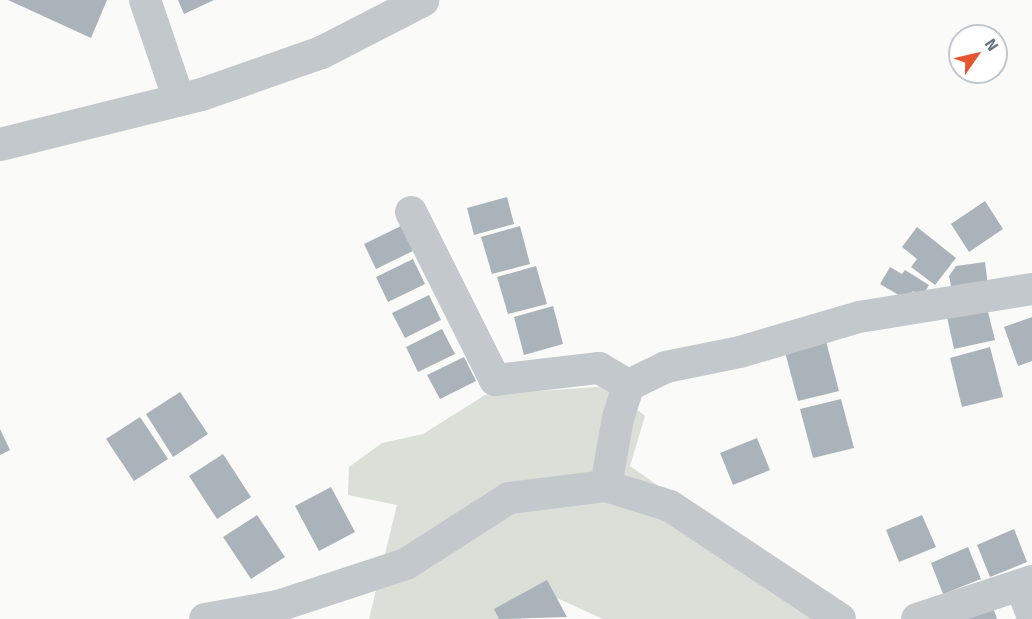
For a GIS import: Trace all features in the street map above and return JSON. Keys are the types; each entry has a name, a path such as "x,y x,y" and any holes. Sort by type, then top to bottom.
{"street":[{"path":"144,0 179,100"},
{"path":"0,144 179,100 321,52 422,0"},
{"path":"411,212 495,380 599,368 629,385"},
{"path":"606,486 618,418 629,385 666,367 740,352 858,317 1032,289"},
{"path":"205,619 278,606 406,564 509,498 606,486 670,506 840,619"},
{"path":"917,619 1026,583 1032,615"}],"shaded area":[{"path":"609,386 645,416 630,466 830,606 828,619 603,619 546,593 521,619 369,619 397,505 348,495 349,467 382,443 423,434 485,395"}],"building":[{"path":"8,0 107,0 91,38"},
{"path":"178,0 214,0 184,14"},
{"path":"507,197 514,224 474,235 467,208"},
{"path":"985,201 1003,229 969,252 951,224"},
{"path":"401,226 413,251 376,269 364,244"},
{"path":"520,226 530,264 492,274 481,237"},
{"path":"917,227 956,258 935,285 911,267 917,259 902,247"},
{"path":"413,259 425,284 388,302 376,277"},
{"path":"985,262 988,286 952,291 949,276 956,266"},
{"path":"536,266 547,304 508,314 497,277"},
{"path":"890,267 902,274 905,270 929,285 922,297 913,291 907,300 880,284"},
{"path":"429,295 441,320 405,338 392,313"},
{"path":"553,306 563,344 524,355 514,317"},
{"path":"987,308 995,340 954,349 947,317"},
{"path":"1032,317 1032,361 1018,366 1004,327"},
{"path":"442,329 455,354 418,372 406,347"},
{"path":"826,341 839,391 798,401 785,352"},
{"path":"990,347 1003,397 962,407 950,358"},
{"path":"464,357 476,381 440,399 427,375"},
{"path":"180,392 208,434 173,457 146,414"},
{"path":"841,399 854,448 813,458 800,409"},
{"path":"140,417 168,459 134,481 106,439"},
{"path":"0,429 10,450 0,455"},
{"path":"757,438 770,470 733,485 720,453"},
{"path":"223,454 251,497 217,519 189,476"},
{"path":"331,487 355,532 319,551 295,506"},
{"path":"257,515 285,557 251,579 223,537"},
{"path":"922,515 936,547 899,562 886,530"},
{"path":"1014,529 1027,562 990,577 977,545"},
{"path":"968,547 981,579 943,594 931,563"},
{"path":"547,580 567,617 499,619 494,609"},
{"path":"993,607 997,619 964,619"}]}
